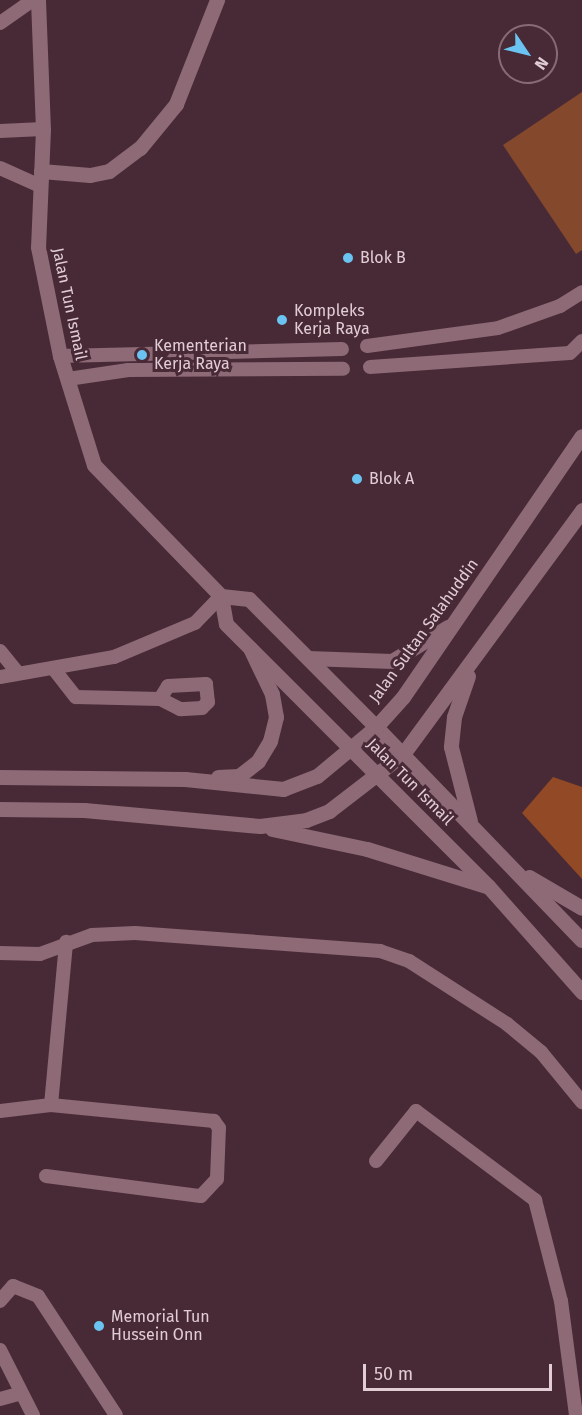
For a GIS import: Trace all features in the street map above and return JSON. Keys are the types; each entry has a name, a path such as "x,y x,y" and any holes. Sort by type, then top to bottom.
{"street":[{"name":"Jalan Tun Ismail","path":"35,0 43,129 39,178 38,247 60,356 94,465 221,596 226,624 488,886 582,992"},
{"path":"39,178 90,175 109,171 140,148 176,104 217,0"},
{"name":"Jalan Sultan Salahuddin","path":"0,777 185,779 284,789 317,776 352,750 376,727 456,622 582,436"},
{"path":"260,826 306,820 329,811 378,776 403,754 473,662 582,510"},
{"name":"Jalan Tun Ismail","path":"221,596 249,599 516,869 582,940"},
{"path":"308,658 392,661 456,622"},
{"path":"185,779 239,776 258,761 270,741 276,717 272,694 250,648"},
{"path":"471,823 451,747 454,717 473,662"},
{"path":"0,809 84,810 260,826 367,849 488,886"},
{"path":"516,869 582,908"}],"lane":[{"path":"0,23 35,0"},
{"path":"0,130 43,129"},
{"path":"0,168 39,178"},
{"path":"367,346 498,328 560,306 582,292"},
{"path":"370,367 570,353 582,341"},
{"path":"60,356 342,349"},
{"path":"68,379 128,370 343,369"},
{"path":"0,677 114,657 195,623 221,596"},
{"path":"0,651 18,674"},
{"path":"53,668 76,697 160,699"},
{"path":"0,953 40,954 66,942 135,933 395,955 507,1024 547,1058 582,1102"},
{"path":"51,1105 66,942"},
{"path":"0,1111 51,1105 214,1121 219,1128 217,1179 201,1196 46,1176"},
{"path":"376,1161 416,1111 535,1200 561,1300 576,1415"},
{"path":"0,1301 13,1286 38,1296 116,1415"},
{"path":"0,1350 19,1394 33,1415"},
{"path":"0,1399 19,1394"}],"shaded area":[{"path":"582,92 582,250 576,254 503,145"},
{"path":"553,777 582,787 582,879 522,813"}],"place":[{"name":"Blok B","path":"348,258"},
{"name":"Kompleks Kerja Raya","path":"282,320"},
{"name":"Kementerian Kerja Raya","path":"142,355"},
{"name":"Blok A","path":"357,479"},
{"name":"Memorial Tun Hussein Onn","path":"99,1326"}]}
